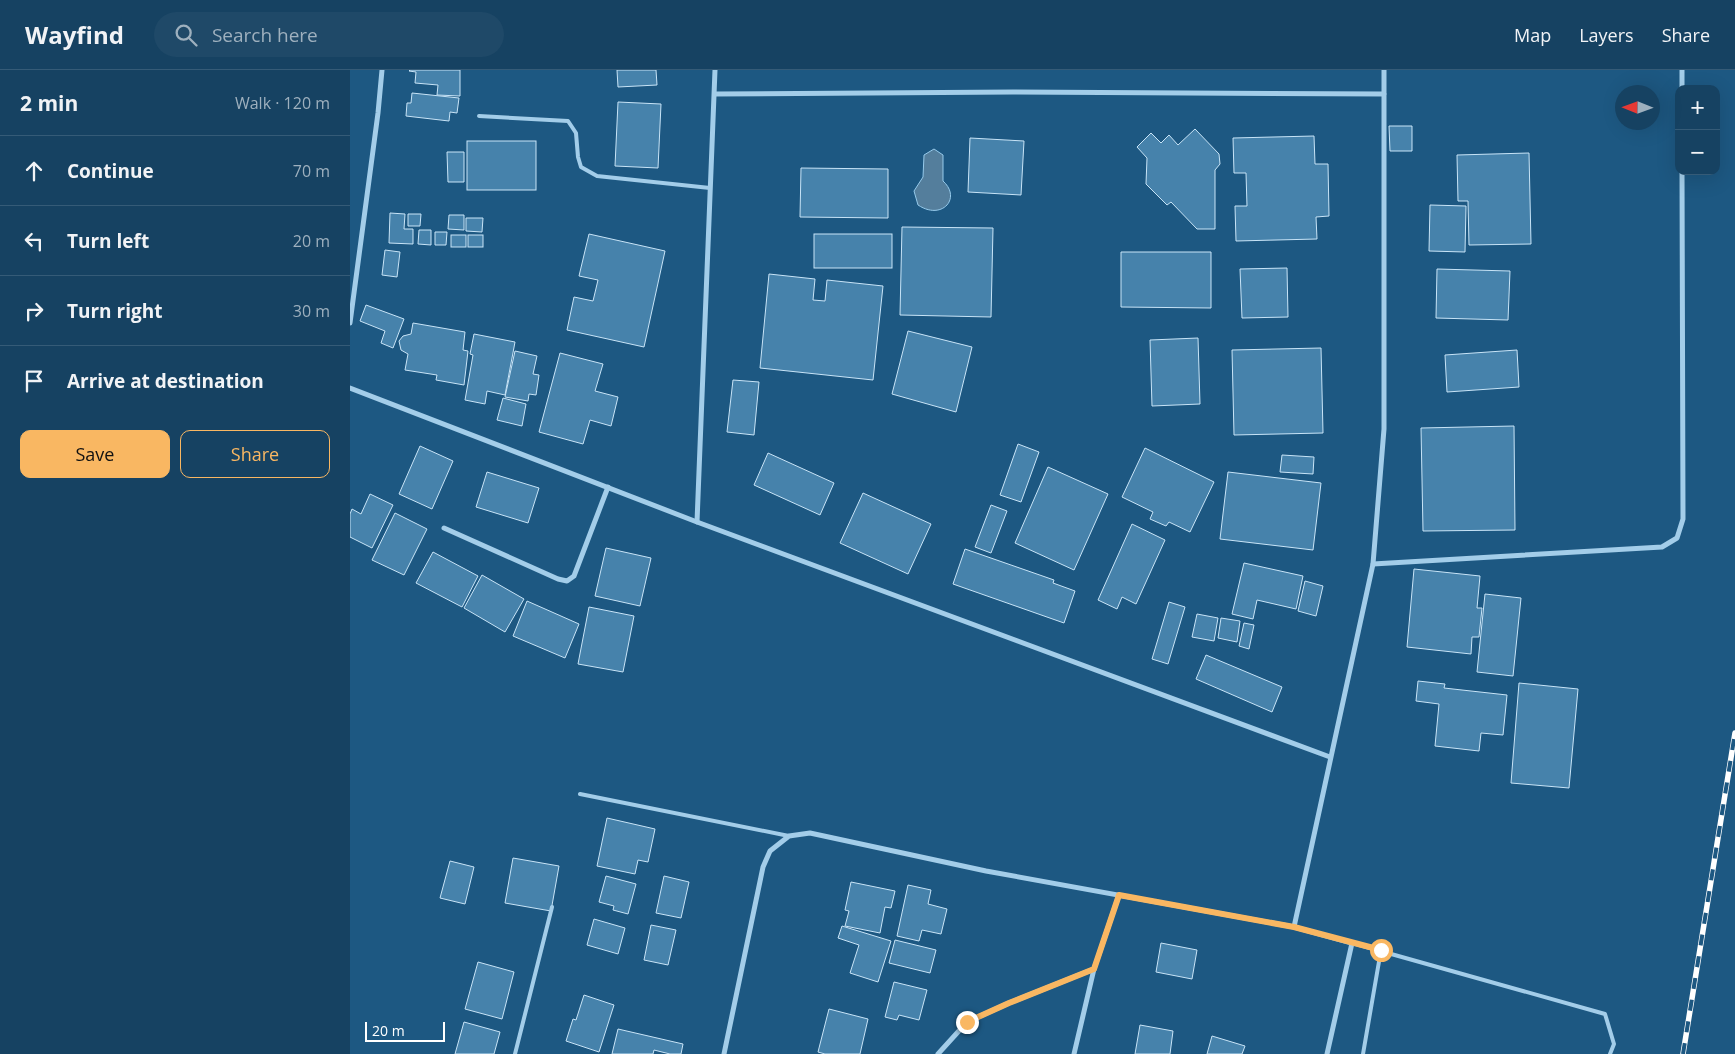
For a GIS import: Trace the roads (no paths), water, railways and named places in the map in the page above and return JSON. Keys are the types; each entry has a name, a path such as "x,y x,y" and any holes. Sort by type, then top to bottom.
{"street":[{"path":"350,322 378,114 382,70"},
{"path":"698,522 715,70"},
{"path":"1294,927 1373,564 1384,429 1384,70"},
{"path":"1682,70 1682,85"},
{"path":"715,94 1013,92 1384,94"},
{"path":"1373,564 1662,547 1677,538 1683,519 1682,175"},
{"path":"350,388 698,522 1330,757"},
{"path":"444,528 558,579 567,581 574,576 608,487"},
{"path":"724,1054 763,867 770,850 789,836 810,833 986,871 1294,927 1352,943 1327,1054"},
{"path":"1074,1054 1094,969 1119,895"},
{"path":"938,1054 967,1022 1094,969"}],"lane":[{"path":"479,116 568,121 576,133 581,167 597,176 710,188"},
{"path":"580,794 789,836"},
{"path":"515,1054 552,907"},
{"path":"1352,943 1605,1014 1614,1044 1610,1054"},
{"path":"1363,1054 1381,950"}],"water":[{"path":"934,149 943,155 943,181 950,194 950,200 947,205 935,210 918,205 914,191 923,177 924,155"}],"railway":[{"path":"1683,1054 1735,733"}]}
